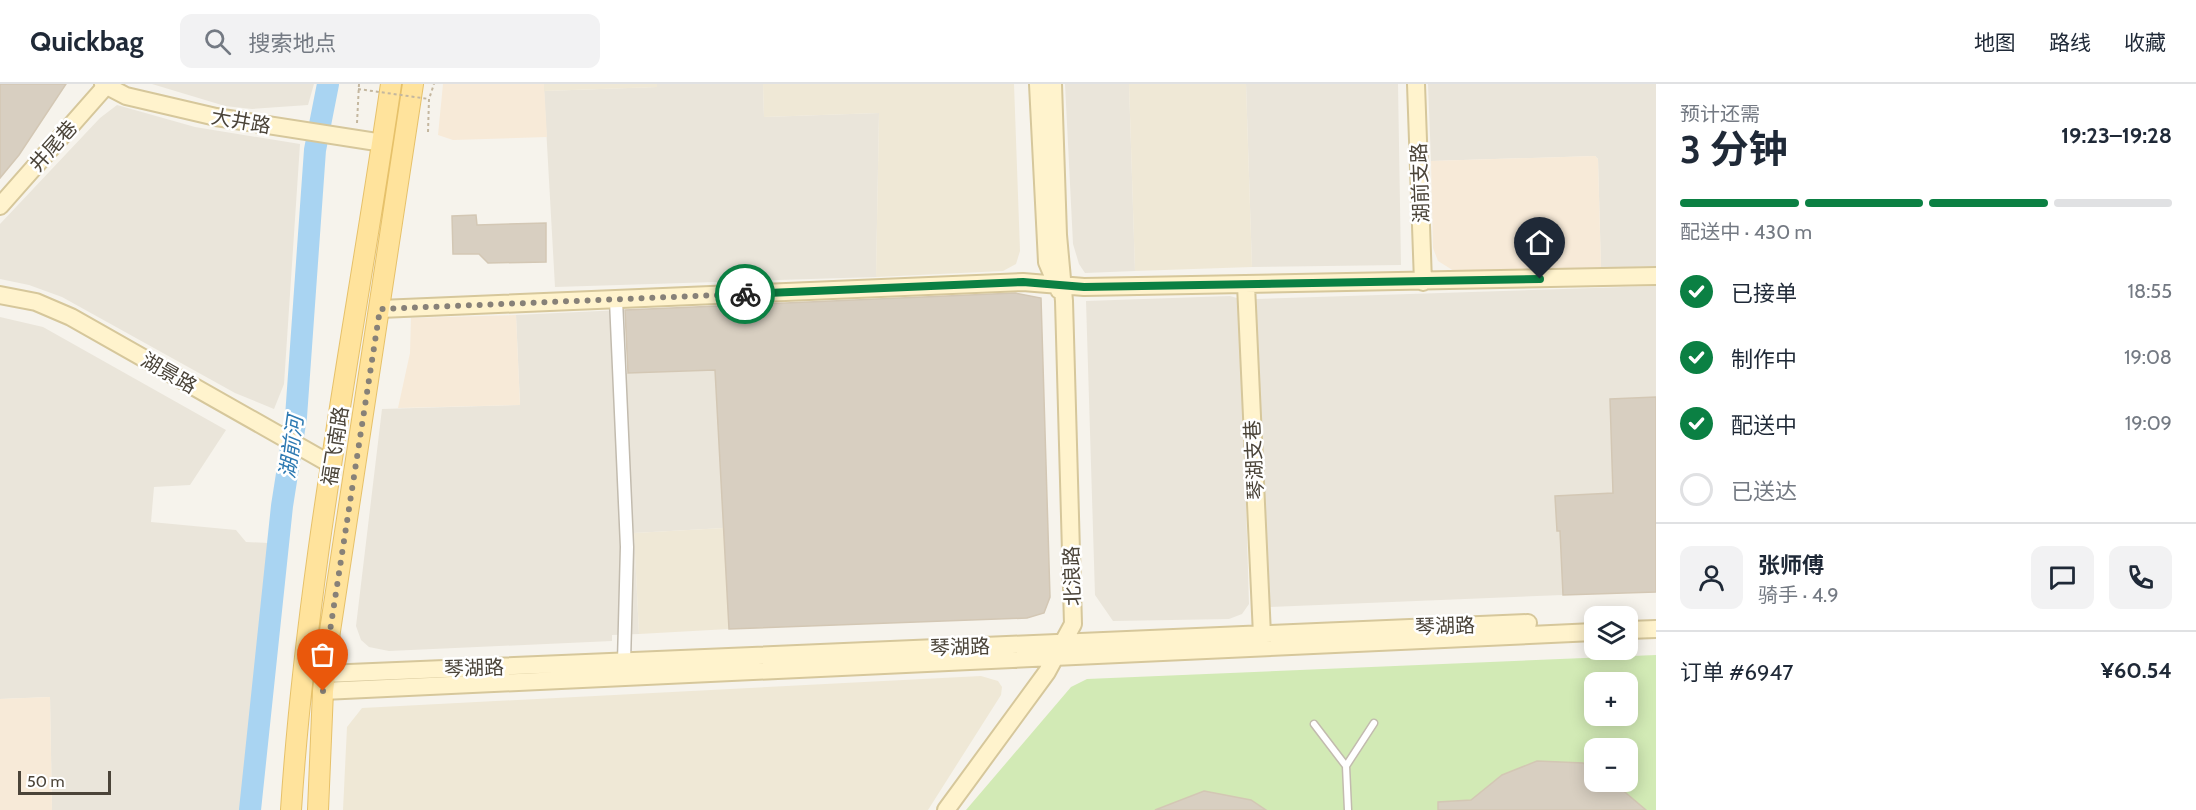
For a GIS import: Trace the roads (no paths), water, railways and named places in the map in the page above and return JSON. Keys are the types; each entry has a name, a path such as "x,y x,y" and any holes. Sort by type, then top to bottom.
{"main road":[{"name":"福飞南路","path":"291,810 297,724 332,465 391,84"},
{"name":"福飞南路","path":"318,810 324,683 413,84"}],"street":[{"name":"北浪路","path":"946,810 1061,649 1073,624 1064,302 1047,262 1038,84"},
{"name":"北浪路","path":"1053,84 1058,284"},
{"name":"湖前支路","path":"1416,84 1423,282"},
{"name":"大井路","path":"104,85 126,96 204,115 382,143"},
{"name":"井尾巷","path":"0,206 104,85"},
{"path":"380,309 1058,284 1084,287 1246,285 1656,276"},
{"name":"琴湖支巷","path":"1246,285 1262,634"},
{"name":"湖景路","path":"0,295 36,302 58,310 332,465"},
{"path":"616,300 627,547 624,662"},
{"path":"1638,619 1656,618"},
{"name":"琴湖路","path":"324,683 624,662 1061,649 1262,634 1584,621"},
{"path":"1638,630 1656,629"},
{"path":"324,683 1061,649 1584,632"}],"lane":[{"path":"1346,766 1374,723"},
{"path":"1314,724 1346,766 1348,810"}],"waterway":[{"name":"湖前河","path":"250,810 282,506 296,417 315,150 328,84"}]}
